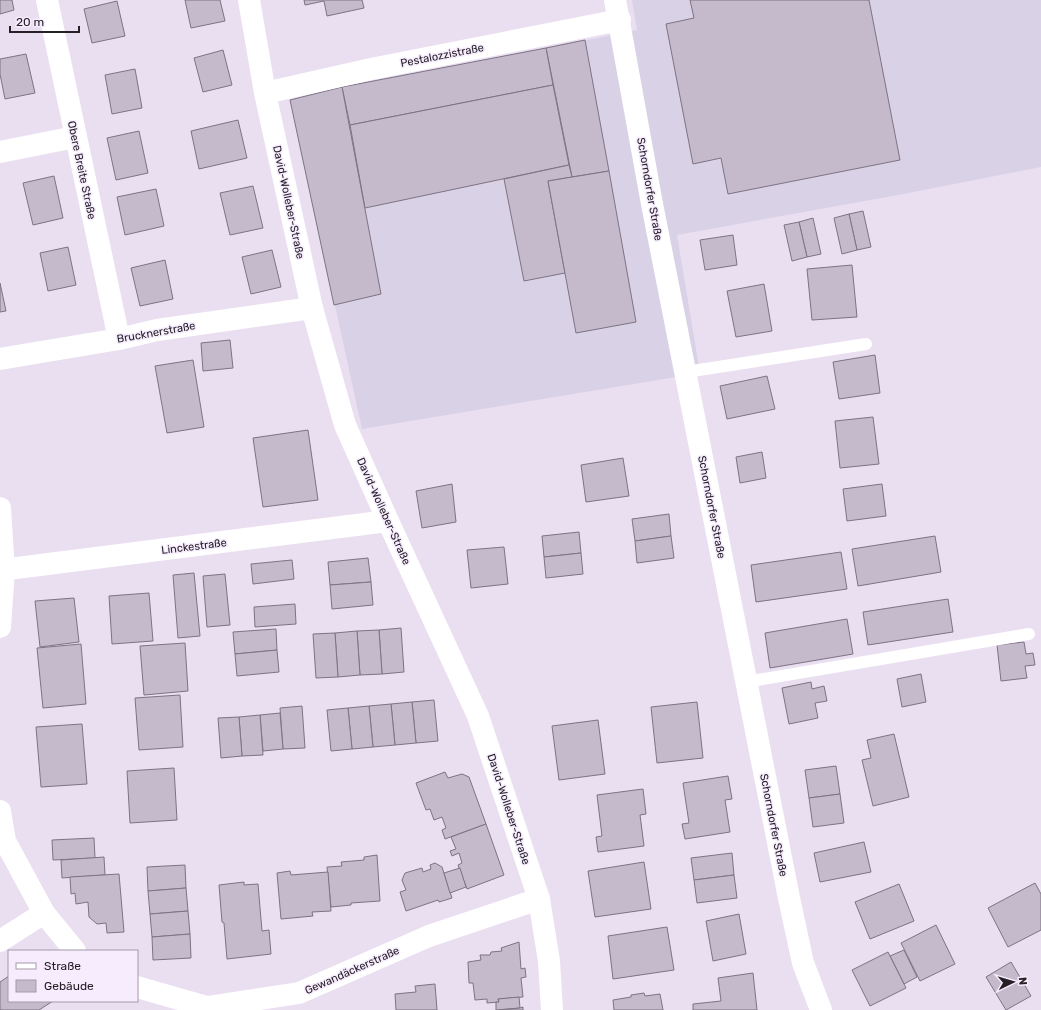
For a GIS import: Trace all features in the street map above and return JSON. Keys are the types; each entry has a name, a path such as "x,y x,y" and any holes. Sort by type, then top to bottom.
{"street":[{"name":"Obere Breite Straße","path":"47,0 119,339"},
{"name":"David-Wolleber-Straße","path":"249,0 266,93 312,308 345,426 478,716 539,899 549,961 552,1010"},
{"name":"Pestalozzistraße","path":"266,93 618,10"},
{"name":"Schorndorfer Straße","path":"618,10 652,204 789,898 804,963 821,1010"},
{"path":"0,152 75,137"},
{"name":"Brucknerstraße","path":"0,359 119,339 157,330 312,308"},
{"path":"0,508 2,570 0,628"},
{"name":"Linckestraße","path":"2,570 388,521"},
{"path":"0,810 5,841 44,913 74,950"},
{"name":"Gewandäckerstraße","path":"138,987 207,1007 299,993 429,936 539,899"},
{"path":"0,941 44,913"}],"lane":[{"path":"686,372 866,344"},
{"path":"746,682 1029,634"}],"shaded area":[{"path":"632,0 1041,0 1041,167 898,195 677,235 700,373 362,429 290,100 637,30"}],"building":[{"path":"0,0 12,0 14,10 0,14"},
{"path":"185,0 220,0 225,21 191,28"},
{"path":"304,0 362,0 364,8 327,16 324,1 305,5"},
{"path":"690,0 869,0 900,160 728,194 721,158 693,164 666,24 694,18"},
{"path":"117,1 125,36 92,43 84,9"},
{"path":"585,40 609,171 572,177 546,48"},
{"path":"546,48 553,85 350,125 342,87"},
{"path":"223,50 232,85 203,92 194,58"},
{"path":"26,54 35,93 5,99 0,74 0,59"},
{"path":"135,69 142,108 112,114 105,75"},
{"path":"553,85 569,165 365,208 350,125"},
{"path":"342,87 381,294 334,305 290,100"},
{"path":"238,120 247,158 199,169 191,131"},
{"path":"139,131 148,173 116,180 107,138"},
{"path":"569,165 572,177 548,181 565,273 524,281 504,179"},
{"path":"609,171 636,322 576,333 548,181"},
{"path":"54,176 63,218 33,225 23,183"},
{"path":"253,186 263,228 230,235 220,193"},
{"path":"156,189 164,226 125,235 117,197"},
{"path":"863,211 871,247 857,250 849,214"},
{"path":"849,214 857,250 842,254 834,218"},
{"path":"813,218 821,254 807,257 799,222"},
{"path":"799,222 807,257 792,261 784,225"},
{"path":"733,235 737,265 705,270 700,240"},
{"path":"68,247 76,285 48,291 40,253"},
{"path":"272,250 281,287 251,294 242,257"},
{"path":"165,260 173,299 140,306 131,268"},
{"path":"852,265 857,317 812,320 807,269"},
{"path":"0,283 6,311 0,312"},
{"path":"764,284 772,331 736,337 727,291"},
{"path":"230,340 233,368 203,371 201,343"},
{"path":"875,355 880,393 839,399 833,362"},
{"path":"193,360 204,427 167,433 155,366"},
{"path":"767,376 775,409 727,419 720,386"},
{"path":"873,417 879,464 840,468 835,421"},
{"path":"308,430 318,500 263,507 253,438"},
{"path":"762,452 766,478 740,483 736,457"},
{"path":"623,458 629,496 586,502 581,465"},
{"path":"452,484 456,522 422,528 416,491"},
{"path":"882,484 886,516 847,521 843,489"},
{"path":"669,514 671,536 635,541 632,519"},
{"path":"579,532 581,553 544,557 542,536"},
{"path":"671,536 674,558 637,563 635,541"},
{"path":"935,536 941,572 858,586 852,549"},
{"path":"504,547 508,584 471,588 467,550"},
{"path":"841,552 847,589 756,602 751,565"},
{"path":"581,553 583,574 546,578 544,557"},
{"path":"368,558 371,582 330,585 328,562"},
{"path":"292,560 294,579 253,584 251,564"},
{"path":"194,573 200,636 178,638 173,575"},
{"path":"225,574 230,625 207,627 203,576"},
{"path":"371,582 373,605 332,609 330,585"},
{"path":"149,593 153,641 112,644 109,596"},
{"path":"74,598 79,642 40,647 35,601"},
{"path":"948,599 953,632 868,645 863,612"},
{"path":"295,604 296,624 255,627 254,607"},
{"path":"847,619 853,654 770,668 765,633"},
{"path":"401,628 404,672 382,674 379,630"},
{"path":"276,629 277,650 235,654 233,632"},
{"path":"379,630 382,674 360,675 357,631"},
{"path":"357,631 360,675 338,677 335,633"},
{"path":"335,633 338,677 316,678 313,634"},
{"path":"1024,642 1026,654 1033,653 1035,665 1025,666 1027,678 1001,681 997,645"},
{"path":"185,643 188,691 144,695 140,646"},
{"path":"81,644 86,704 43,708 37,648"},
{"path":"277,650 279,672 237,676 235,654"},
{"path":"921,674 926,702 902,707 897,679"},
{"path":"811,682 812,689 824,686 827,701 815,703 818,718 789,724 782,688"},
{"path":"180,695 183,747 139,750 135,698"},
{"path":"434,700 438,741 416,743 412,702"},
{"path":"412,702 416,743 395,745 391,704"},
{"path":"697,702 703,758 657,763 651,707"},
{"path":"391,704 395,745 373,747 369,706"},
{"path":"302,706 305,748 283,749 280,708"},
{"path":"369,706 373,747 352,749 348,708"},
{"path":"348,708 352,749 331,751 327,710"},
{"path":"280,713 283,749 263,751 260,715"},
{"path":"260,715 263,755 242,756 239,717"},
{"path":"239,717 242,756 221,758 218,718"},
{"path":"598,720 605,774 559,780 552,726"},
{"path":"82,724 87,784 41,787 36,727"},
{"path":"894,734 909,797 873,806 862,760 871,758 867,740"},
{"path":"836,766 840,794 809,798 805,770"},
{"path":"174,768 177,820 130,823 127,771"},
{"path":"445,772 448,778 462,774 469,777 486,824 445,839 442,830 446,828 442,817 434,820 430,809 426,810 416,783"},
{"path":"728,776 732,799 725,800 730,832 685,839 682,824 689,823 683,783"},
{"path":"643,789 646,814 640,815 644,846 598,852 596,837 602,836 597,795"},
{"path":"840,794 844,823 813,827 809,798"},
{"path":"486,824 504,875 467,889 458,865 462,863 459,853 452,856 450,851 456,849 451,837"},
{"path":"94,838 95,858 53,860 52,840"},
{"path":"864,842 871,872 820,882 814,853"},
{"path":"732,853 734,875 694,880 691,858"},
{"path":"377,855 380,901 351,903 351,905 331,907 327,867 342,866 341,862 364,860 364,857"},
{"path":"104,857 105,875 62,878 61,860"},
{"path":"644,862 651,909 595,917 588,871"},
{"path":"435,863 442,867 452,898 439,902 438,900 406,911 400,892 406,890 402,880 405,873 422,868 423,872 431,869 430,865"},
{"path":"185,865 186,888 148,891 147,867"},
{"path":"460,868 466,887 450,893 444,873"},
{"path":"290,871 291,875 328,872 331,911 312,912 313,916 281,919 277,873"},
{"path":"119,874 124,932 107,933 106,923 97,924 89,917 88,902 76,904 75,893 71,894 70,877"},
{"path":"734,875 737,898 697,903 694,880"},
{"path":"244,882 244,885 258,884 262,931 269,930 271,954 227,959 219,885"},
{"path":"1035,883 1041,894 1041,930 1008,947 988,908"},
{"path":"899,884 914,921 870,939 855,902"},
{"path":"186,888 188,911 150,914 148,891"},
{"path":"188,911 190,934 152,937 150,914"},
{"path":"739,914 746,954 713,961 706,921"},
{"path":"936,925 955,964 920,981 901,943"},
{"path":"667,927 674,970 613,979 608,936"},
{"path":"190,934 191,958 153,960 152,937"},
{"path":"519,942 521,969 525,968 526,977 521,978 523,997 498,999 499,1002 487,1003 487,999 475,1000 473,983 469,983 468,962 481,960 480,955 490,955 491,952 502,951 501,948"},
{"path":"904,950 917,977 904,984 890,956"},
{"path":"888,952 906,988 870,1006 852,970"},
{"path":"1011,962 1031,996 1006,1010 986,977"},
{"path":"753,973 757,1010 693,1010 693,1004 721,1001 718,978"},
{"path":"8,977 8,1002 51,1002 39,1010 0,1010 0,982"},
{"path":"435,984 437,1010 396,1010 395,994 416,992 415,986"},
{"path":"644,993 645,996 660,994 663,1010 614,1010 613,1000"},
{"path":"519,997 520,1008 496,1010 496,1002 499,1002 498,999"},
{"path":"523,1007 523,1010 499,1010 520,1008"}]}
